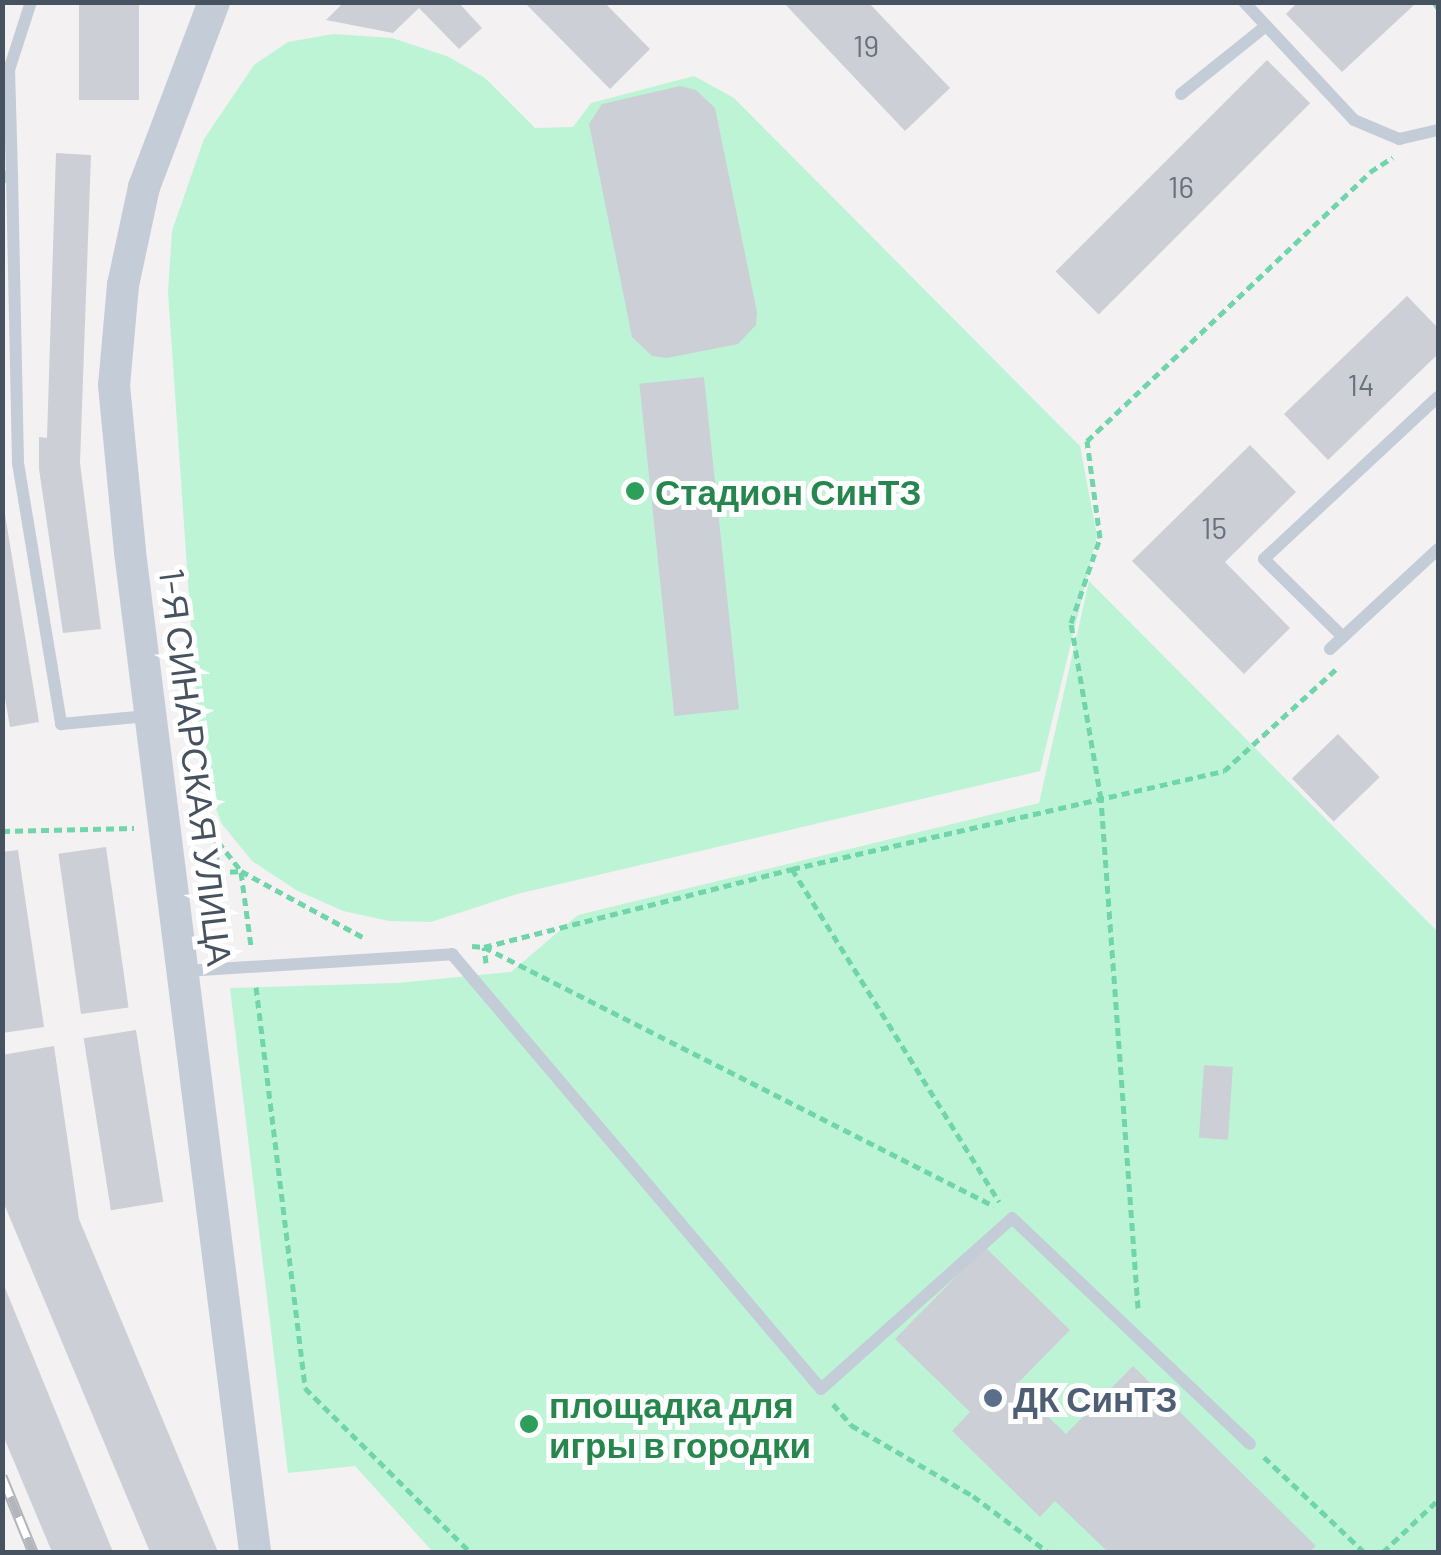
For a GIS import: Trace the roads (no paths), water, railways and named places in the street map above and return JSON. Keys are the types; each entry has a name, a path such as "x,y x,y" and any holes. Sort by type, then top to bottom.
{"street":[{"name":"1-Я СИНАРСКАЯ УЛИЦА","path":"214,2 144,187 123,286 116,366 126,515 255,1552"}],"lane":[{"path":"31,2 9,70 7,177 18,462 61,724 150,716"},
{"path":"1244,2 1354,120 1399,139 1437,130"},
{"path":"1181,94 1266,26"},
{"path":"1343,637 1264,559 1438,397"},
{"path":"1330,649 1438,549"},
{"path":"182,971 452,954 820,1389 1012,1218 1250,1444"}],"railway":[{"path":"2,1476 33,1552"}],"place":[{"name":"Стадион СинТЗ","path":"635,491"},
{"name":"ДК СинТЗ","path":"993,1398"},
{"name":"площадка для игры в городки","path":"529,1424"}]}
